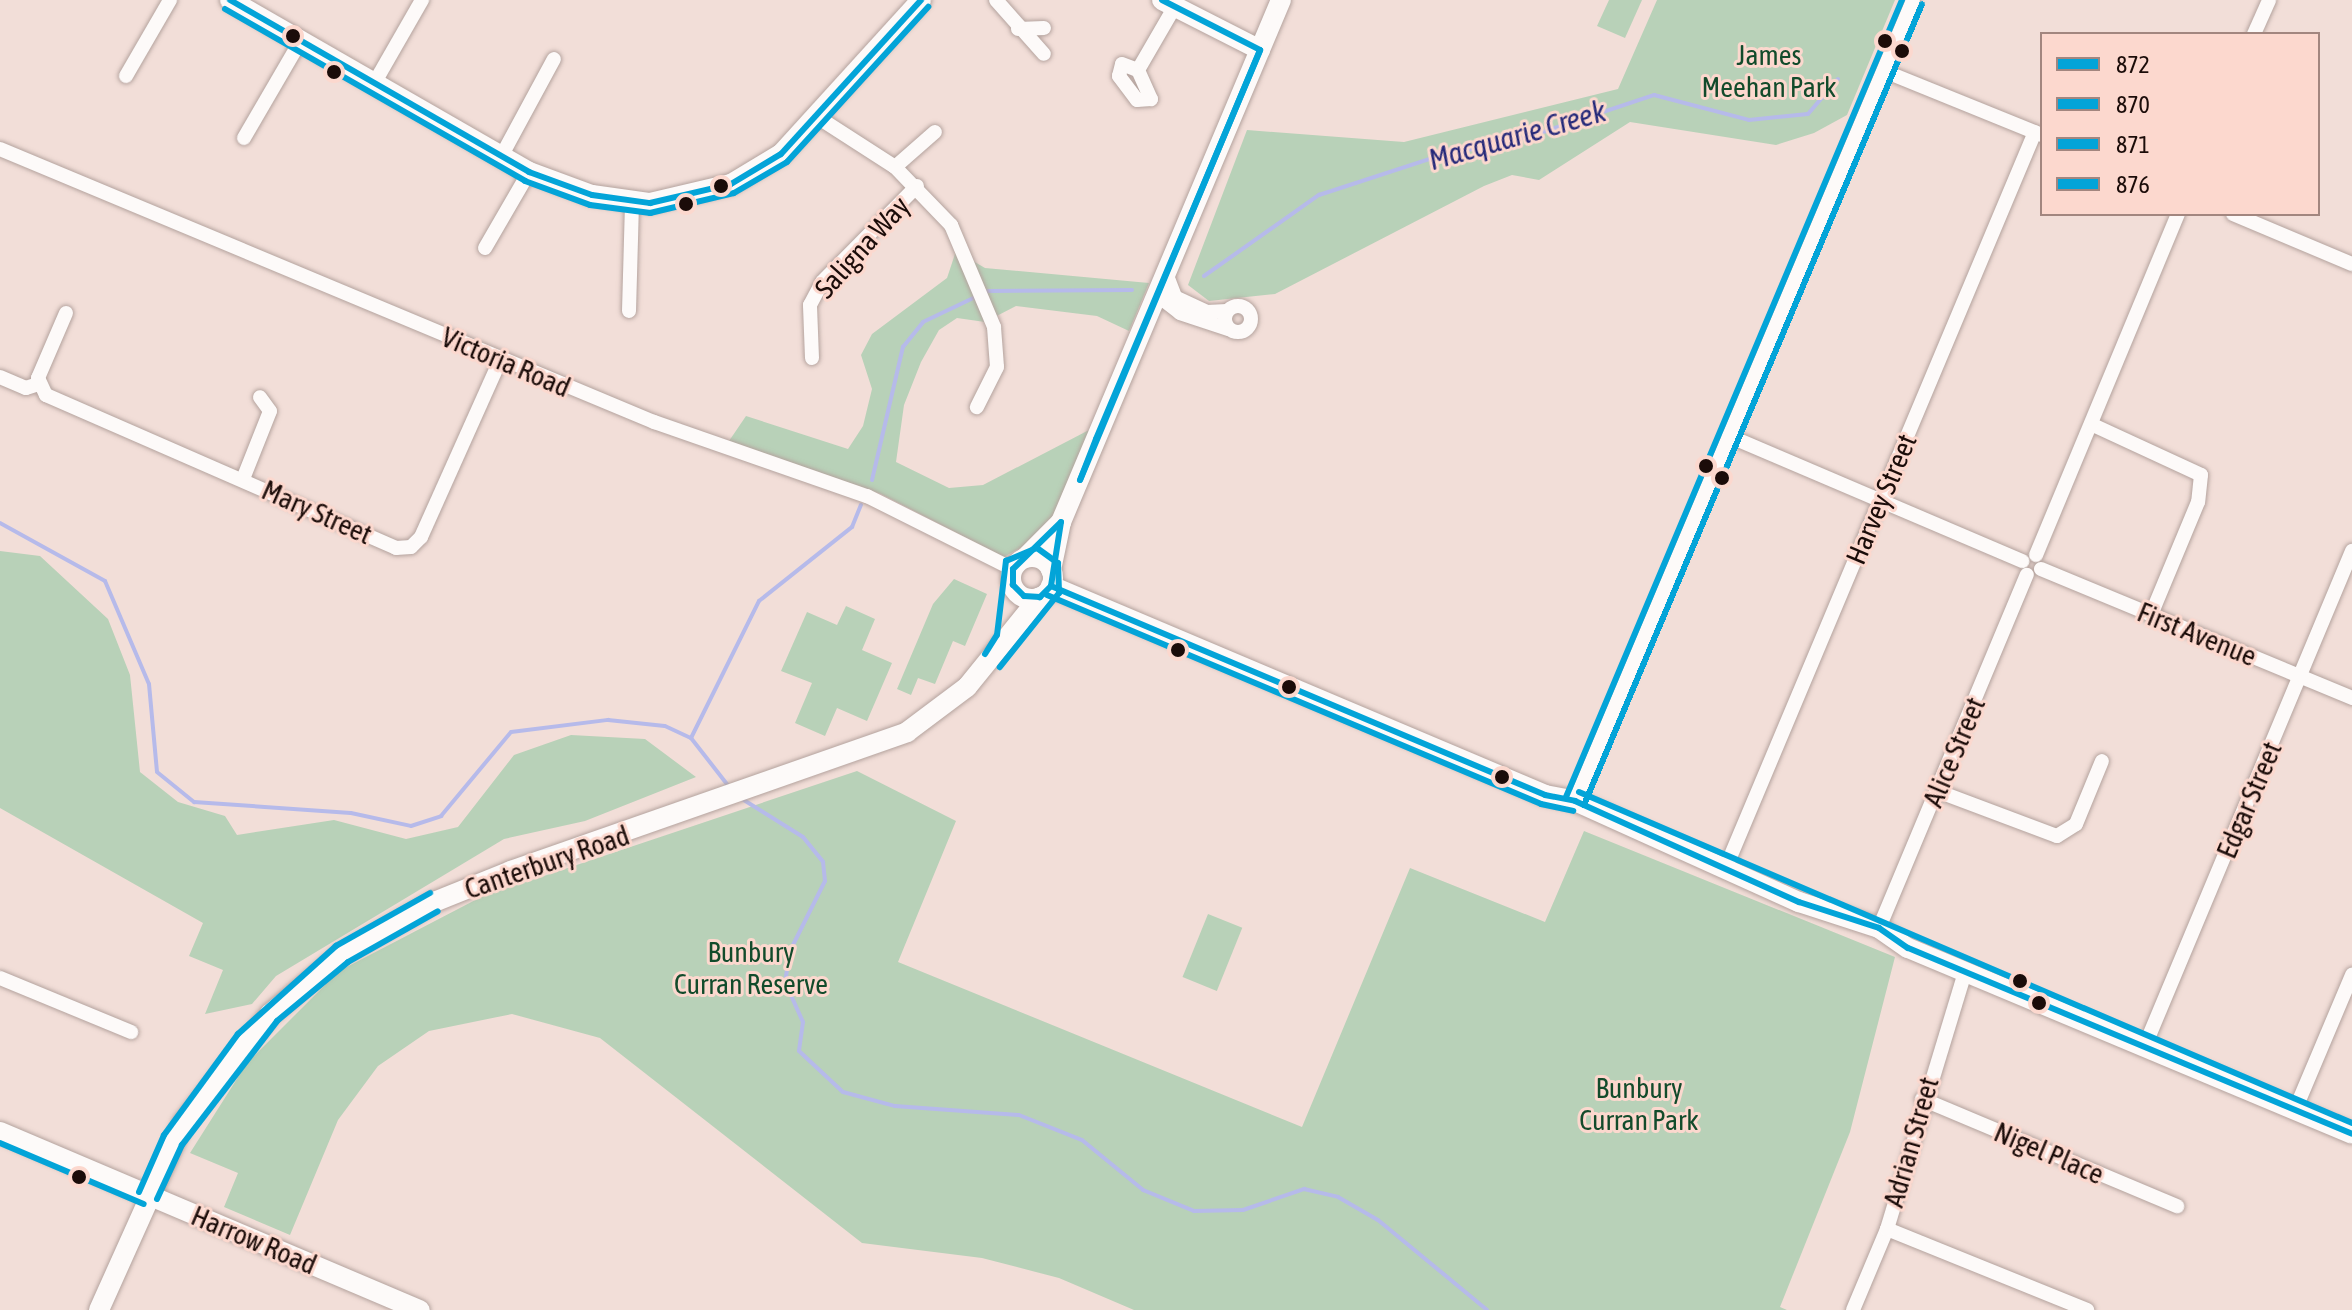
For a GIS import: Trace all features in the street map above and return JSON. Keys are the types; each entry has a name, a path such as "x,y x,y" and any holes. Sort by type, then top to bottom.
{"street":[{"path":"126,76 170,0"},
{"path":"375,82 422,0"},
{"path":"235,1 529,172 632,202 731,184 781,154 819,118 921,0"},
{"path":"996,0 1018,29 1044,54"},
{"path":"1017,571 1024,596 1047,584 1061,522 1144,324 1166,296 1166,272 1281,0"},
{"path":"1575,801 1913,0"},
{"path":"2255,32 2269,0"},
{"path":"1138,70 1168,4 1260,50"},
{"path":"1018,29 1044,28"},
{"path":"244,138 301,40"},
{"path":"502,155 554,59"},
{"path":"1884,71 2038,133"},
{"path":"819,118 895,167 917,186 951,225 994,327 997,367 977,407"},
{"path":"895,167 935,132"},
{"name":"Harvey Street","path":"1726,867 2038,133"},
{"name":"Victoria Road","path":"0,149 500,360 759,462 867,496 1017,571"},
{"path":"485,248 529,172"},
{"name":"Saligna Way","path":"812,358 810,305 822,282 917,186"},
{"path":"629,311 632,202"},
{"name":"Alice Street","path":"1879,928 2093,425 2177,216"},
{"path":"2238,216 2352,264"},
{"path":"1144,324 1155,315 1180,313 1242,332 1251,317 1240,306 1227,311 1207,312 1166,296"},
{"path":"1166,296 1180,313"},
{"path":"1227,311 1228,329"},
{"path":"38,381 66,313"},
{"name":"Mary Street","path":"0,377 38,381 46,395 396,548 411,547 500,360"},
{"path":"243,479 270,411 260,397"},
{"path":"2093,425 2201,475 2198,502 2151,615"},
{"name":"First Avenue","path":"1729,436 2352,698"},
{"path":"1007,639 1017,571 1061,522"},
{"name":"Edgar Street","path":"2144,1048 2352,551"},
{"path":"1017,571 1040,559 1047,584"},
{"path":"1047,584 1545,795 1575,801 1836,917 1879,928 1965,973 2352,1134"},
{"name":"Canterbury Road","path":"99,1310 173,1140 225,1064 270,1014 342,954 446,897 811,770 907,732 943,709 1007,639 1047,584"},
{"path":"1937,791 2057,836 2076,824 2102,761"},
{"name":"Adrian Street","path":"1853,1310 1887,1229 1922,1099 1965,973"},
{"path":"2295,1110 2352,975"},
{"path":"0,978 131,1032"},
{"name":"Nigel Place","path":"1922,1099 2177,1206"},
{"name":"Harrow Road","path":"0,1132 420,1310"},
{"path":"1887,1229 2087,1310"}],"green space":[{"path":"1609,0 1642,0 1625,38 1597,26"},
{"name":"James Meehan Park","path":"1657,0 1895,0 1847,115 1814,133 1776,145 1630,122 1539,180 1512,175 1484,186 1275,294 1209,301 1188,285 1247,130 1404,142 1618,89"},
{"path":"956,251 985,268 1149,283 1129,331 1097,316 1016,306 985,322 957,318 939,330 921,362 904,405 896,462 949,488 983,485 1089,430 1050,531 1004,557 881,494 729,441 746,416 848,449 863,426 872,389 861,355 872,334 947,278"},
{"path":"0,551 40,556 108,619 130,675 140,772 178,802 225,816 237,835 334,820 406,839 458,827 514,755 571,735 645,739 696,777 585,821 504,839 276,976 252,1004 205,1014 223,970 189,956 203,923 0,808"},
{"path":"954,579 987,594 965,646 953,641 935,684 918,678 911,695 897,689 933,604"},
{"path":"846,606 875,619 862,650 892,663 867,721 837,708 825,736 795,723 812,683 781,671 807,612 837,625"},
{"path":"857,771 956,821 898,962 1302,1127 1410,868 1545,922 1584,831 1895,957 1850,1132 1780,1307 1787,1310 1134,1310 1059,1278 982,1258 862,1243 600,1038 512,1014 429,1031 378,1066 338,1120 290,1235 224,1207 238,1173 190,1153 247,1063 339,971 481,897"},
{"path":"1208,914 1242,928 1217,991 1183,977"}],"waterway":[{"name":"Macquarie Creek","path":"1204,276 1319,195 1432,158 1531,136 1654,95 1749,120 1808,114 1838,79"},
{"name":"Macquarie Creek","path":"872,480 903,347 923,322 988,291 1132,290"},
{"name":"Macquarie Creek","path":"691,738 759,601 852,527 861,505"},
{"path":"0,523 105,581 149,684 157,772 194,802 351,813 411,826 441,816 511,732 608,720 665,726 691,738 730,788"},
{"path":"739,797 803,837 823,862 825,881 790,951 785,982 803,1022 799,1051 843,1092 895,1106 1019,1115 1082,1140 1143,1190 1194,1211 1243,1210 1304,1189 1338,1197 1378,1220 1487,1310"}],"transit line":[{"name":"872","path":"230,0 529,172 592,195 650,203 731,184 781,154 921,0"},
{"name":"872","path":"1162,0 1260,50"},
{"name":"871","path":"1566,797 1902,0"},
{"name":"870","path":"1584,805 1922,4"},
{"name":"876","path":"225,9 525,181 590,205 650,213 734,193 787,162 928,7"},
{"name":"872","path":"1260,50 1080,480 1096,439 1260,50"},
{"name":"872","path":"1061,522 1051,586 1040,597 1024,596 1013,585 1013,569 1061,522"},
{"name":"870","path":"985,654 997,635 1006,561 1037,548 1058,563 1059,593 1000,667"},
{"name":"872","path":"1051,586 1545,795 1575,801 1799,902 1879,928 1908,948 2352,1134"},
{"name":"870","path":"1047,595 1541,804 1573,811"},
{"name":"871","path":"1579,792 2352,1123"},
{"name":"870","path":"336,946 430,893"},
{"name":"870","path":"157,1199 182,1145 277,1021 348,962 438,911"},
{"name":"870","path":"164,1135 238,1034 336,946"},
{"name":"870","path":"139,1192 164,1135"},
{"name":"870","path":"0,1143 144,1204"}],"park label":[{"name":"Bunbury Curran Reserve","path":"751,968"},
{"name":"Bunbury Curran Park","path":"1639,1104"}]}
